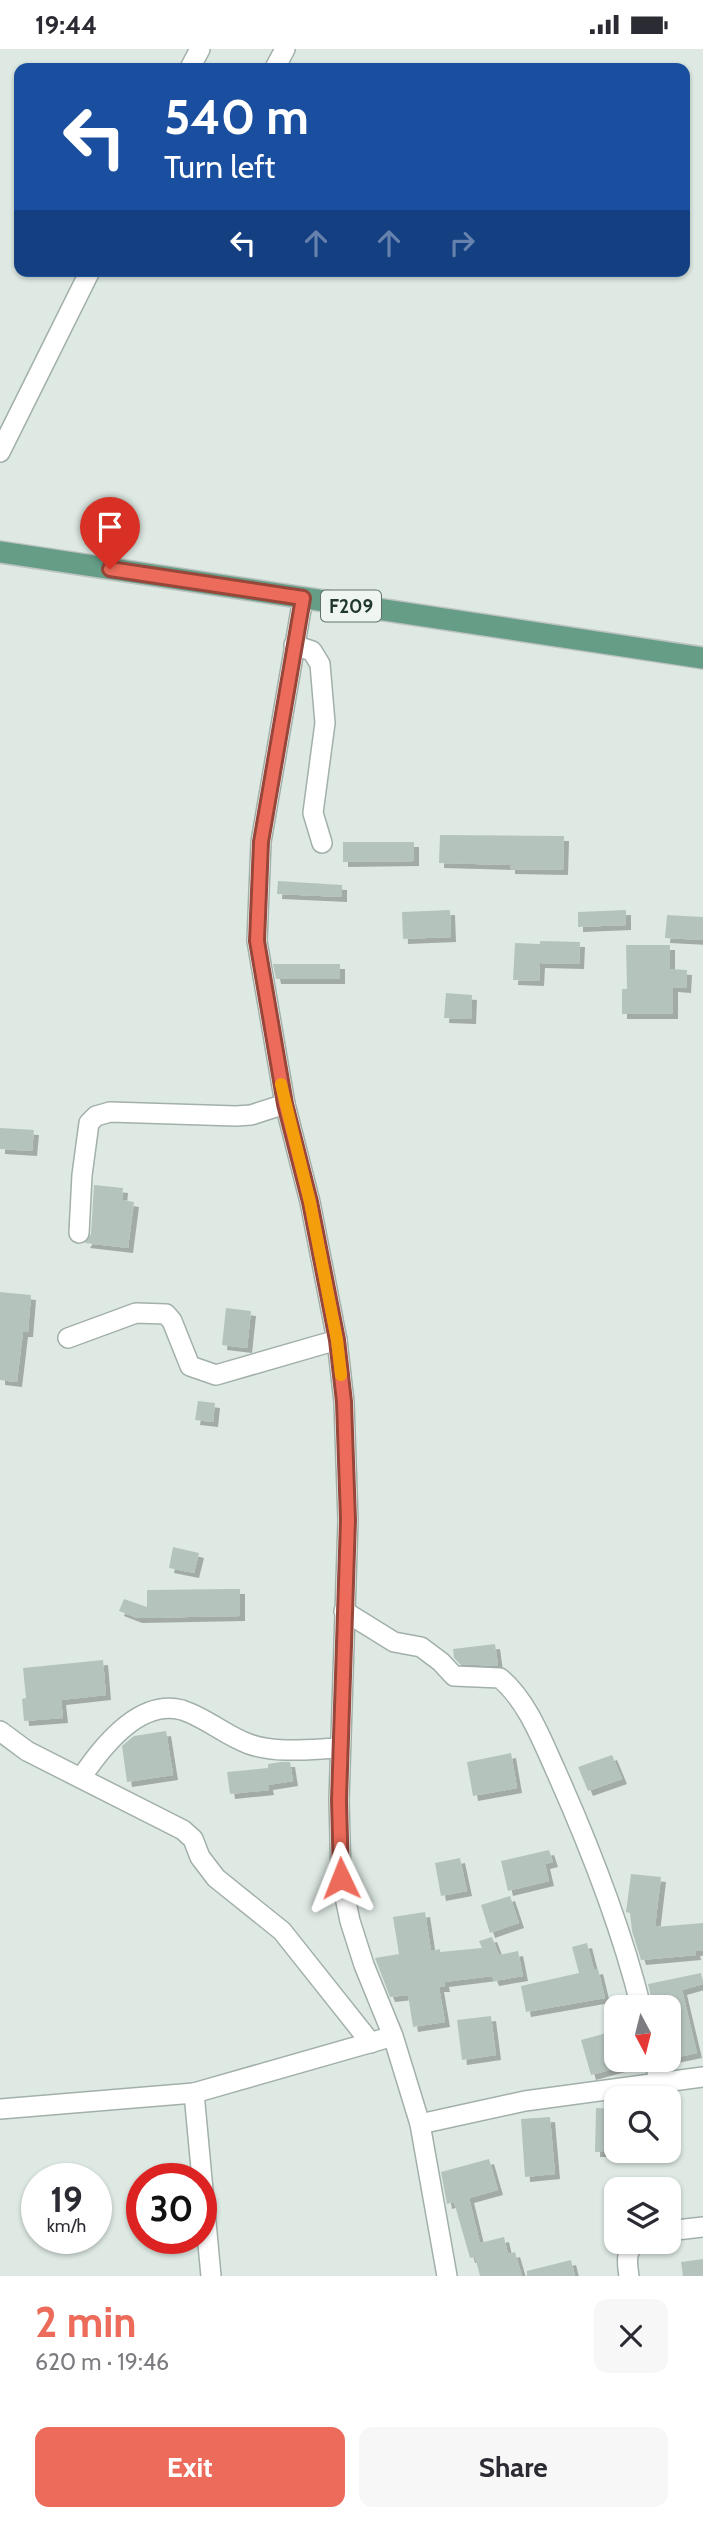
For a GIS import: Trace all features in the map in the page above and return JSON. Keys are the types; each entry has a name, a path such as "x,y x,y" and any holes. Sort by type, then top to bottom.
{"main road":[{"name":"F209","path":"0,552 703,658"}],"street":[{"path":"0,452 87,277"},
{"path":"303,598 261,842 257,941 285,1104 310,1202 337,1340 344,1402 348,1507 339,1800 341,1878 353,1932 393,2036 419,2124 447,2276"},
{"path":"294,645 312,651 320,664 325,723 313,813 323,843"},
{"path":"79,1233 89,1123 96,1116 110,1112 236,1116 251,1115 285,1104"},
{"path":"68,1338 136,1313 166,1314 172,1321 190,1366 216,1375 337,1340"},
{"path":"344,1611 394,1642 421,1647 441,1662 454,1677 500,1678 527,1712 571,1805 607,1900 637,1995"},
{"path":"81,1778 115,1734 151,1711 167,1708 182,1710 247,1743 265,1748 340,1748"},
{"path":"0,1731 27,1751 183,1830 192,1839 200,1857 216,1878 282,1931 371,2043"},
{"path":"0,2109 194,2093 393,2036"},
{"path":"657,2072 660,2083"},
{"path":"419,2124 525,2101 703,2077"},
{"path":"194,2093 211,2276"},
{"path":"681,2230 703,2227"},
{"path":"628,2254 629,2276"}],"building":[{"path":"440,835 564,836 563,870 439,863"},
{"path":"343,842 414,842 414,861 343,862"},
{"path":"278,881 342,885 342,897 277,894"},
{"path":"450,910 451,937 403,939 402,912"},
{"path":"626,910 626,925 578,927 578,912"},
{"path":"667,915 703,917 703,940 665,938"},
{"path":"540,941 580,942 579,964 540,963 539,981 513,980 515,943 540,944"},
{"path":"626,945 670,945 670,969 687,970 686,988 673,987 673,1014 622,1014 622,989 627,989"},
{"path":"273,964 340,964 340,979 276,979"},
{"path":"446,993 472,995 471,1019 444,1018"},
{"path":"0,1128 34,1130 32,1151 0,1149"},
{"path":"94,1185 123,1188 122,1200 134,1202 128,1248 85,1243 91,1234"},
{"path":"0,1292 31,1295 28,1332 23,1332 17,1382 0,1380"},
{"path":"226,1308 251,1311 247,1348 222,1345"},
{"path":"198,1401 215,1403 213,1422 195,1420"},
{"path":"173,1547 199,1553 194,1573 169,1568"},
{"path":"240,1589 240,1616 137,1618 119,1611 124,1599 147,1607 147,1590"},
{"path":"495,1644 498,1666 460,1664 454,1658 453,1649"},
{"path":"103,1660 106,1695 61,1700 63,1718 24,1721 22,1699 26,1698 23,1668"},
{"path":"166,1731 173,1775 127,1782 122,1746 134,1736"},
{"path":"511,1753 517,1788 473,1796 467,1762"},
{"path":"612,1755 622,1779 588,1791 578,1767"},
{"path":"290,1762 293,1781 268,1785 269,1790 230,1794 227,1772 268,1768 268,1764"},
{"path":"549,1850 553,1862 545,1864 549,1881 508,1891 501,1861"},
{"path":"460,1858 467,1891 441,1896 435,1863"},
{"path":"631,1874 661,1877 655,1927 703,1923 703,1950 695,1951 696,1955 641,1960 632,1931 630,1913 626,1912"},
{"path":"510,1896 519,1923 490,1933 481,1905"},
{"path":"425,1912 431,1951 482,1948 479,1941 492,1937 499,1955 518,1951 523,1976 494,1981 492,1976 444,1982 445,1987 439,1987 445,2022 413,2027 408,1995 390,1997 375,1958 399,1954 393,1917"},
{"path":"587,1943 594,1970 598,1969 604,1998 526,2012 521,1986 579,1973 572,1947"},
{"path":"701,1973 703,1984 682,1990 697,2053 681,2056 681,1995 651,1995 648,1984"},
{"path":"491,2016 496,2055 462,2060 457,2020"},
{"path":"604,2034 604,2071 591,2075 581,2040"},
{"path":"596,2108 604,2108 604,2152 595,2152"},
{"path":"550,2117 555,2174 525,2177 521,2119"},
{"path":"489,2159 498,2190 469,2198 480,2243 504,2237 508,2254 515,2252 522,2276 480,2276 475,2257 470,2258 454,2202 447,2204 441,2172"},
{"path":"703,2259 703,2276 683,2276 681,2262"},
{"path":"571,2260 575,2276 527,2276 527,2271"}],"slow traffic":[{"path":"281,1084 310,1202 337,1340 341,1375"}],"route":[{"path":"110,569 303,598 261,842 257,941 285,1104 310,1202 337,1340 344,1402 348,1520 339,1800 341,1878"}]}
